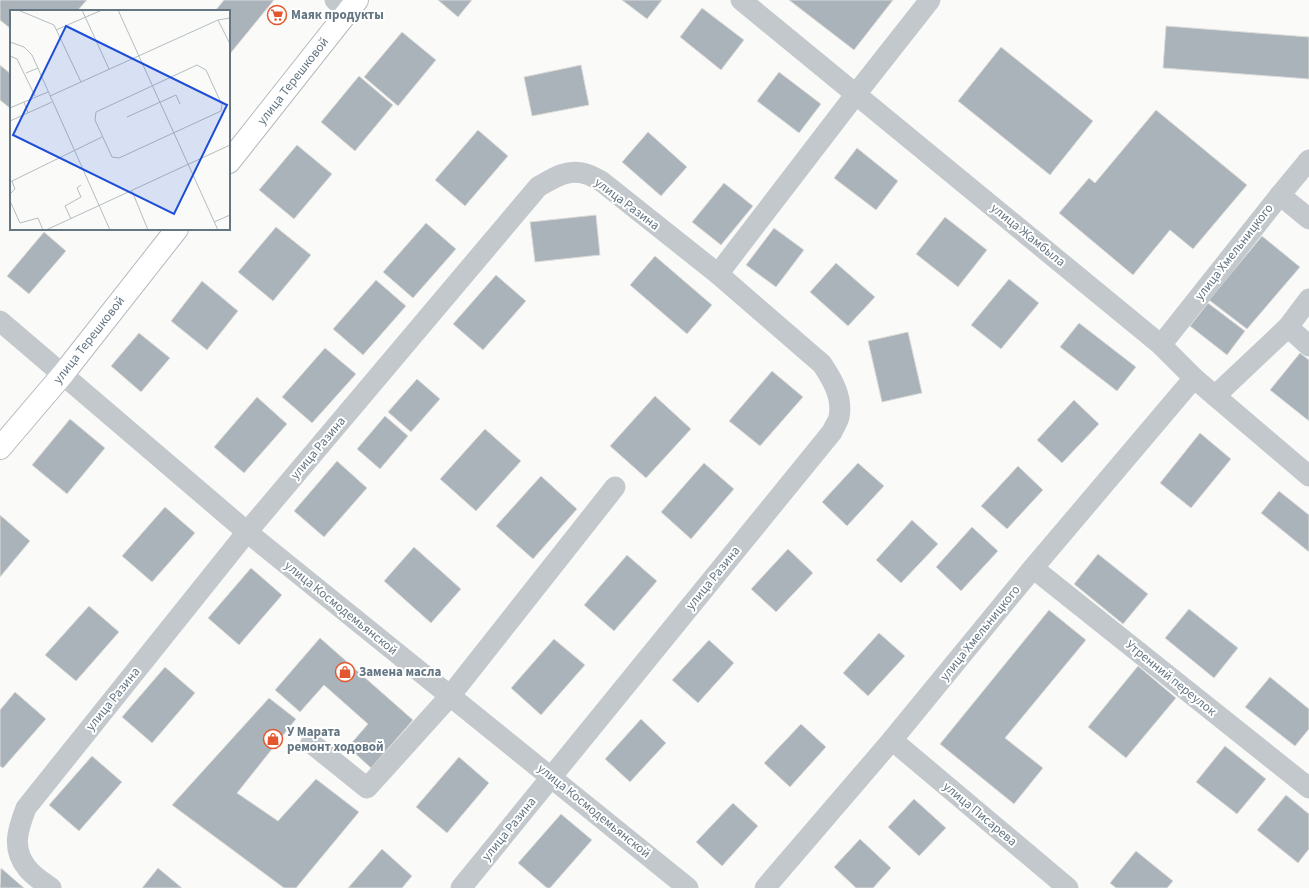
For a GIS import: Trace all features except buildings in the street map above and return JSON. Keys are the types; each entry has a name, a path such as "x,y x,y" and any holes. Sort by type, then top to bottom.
{"main road":[{"name":"улица Терешковой","path":"230,161 347,4"},
{"name":"улица Терешковой","path":"0,448 63,374 175,230"}],"street":[{"name":"улица Жамбыла","path":"741,0 1161,345 1194,378 1309,476"},
{"path":"718,274 930,0"},
{"name":"улица Хмельницкого","path":"1161,345 1309,160"},
{"name":"улица Разина","path":"51,888 27,868 20,856 17,842 18,827 26,808 247,532 538,187 553,178 568,172 585,174 601,181 718,274 822,364 833,380 839,399 839,417 832,432 461,888"},
{"path":"1280,195 1309,219"},
{"path":"1216,396 1288,327 1309,300"},
{"name":"улица Космодемьянской","path":"0,321 247,532 688,888"},
{"path":"1288,327 1309,346"},
{"name":"улица Хмельницкого","path":"764,888 892,740 1033,568 1194,378"},
{"path":"311,744 367,788 450,696 615,487"},
{"name":"Утренний переулок","path":"1033,568 1309,788"},
{"name":"улица Писарева","path":"892,740 1068,888"}],"place":[{"name":"Маяк продукты","path":"277,15"},
{"name":"Замена масла","path":"345,672"},
{"name":"У Марата ремонт ходовой","path":"273,739"}]}
